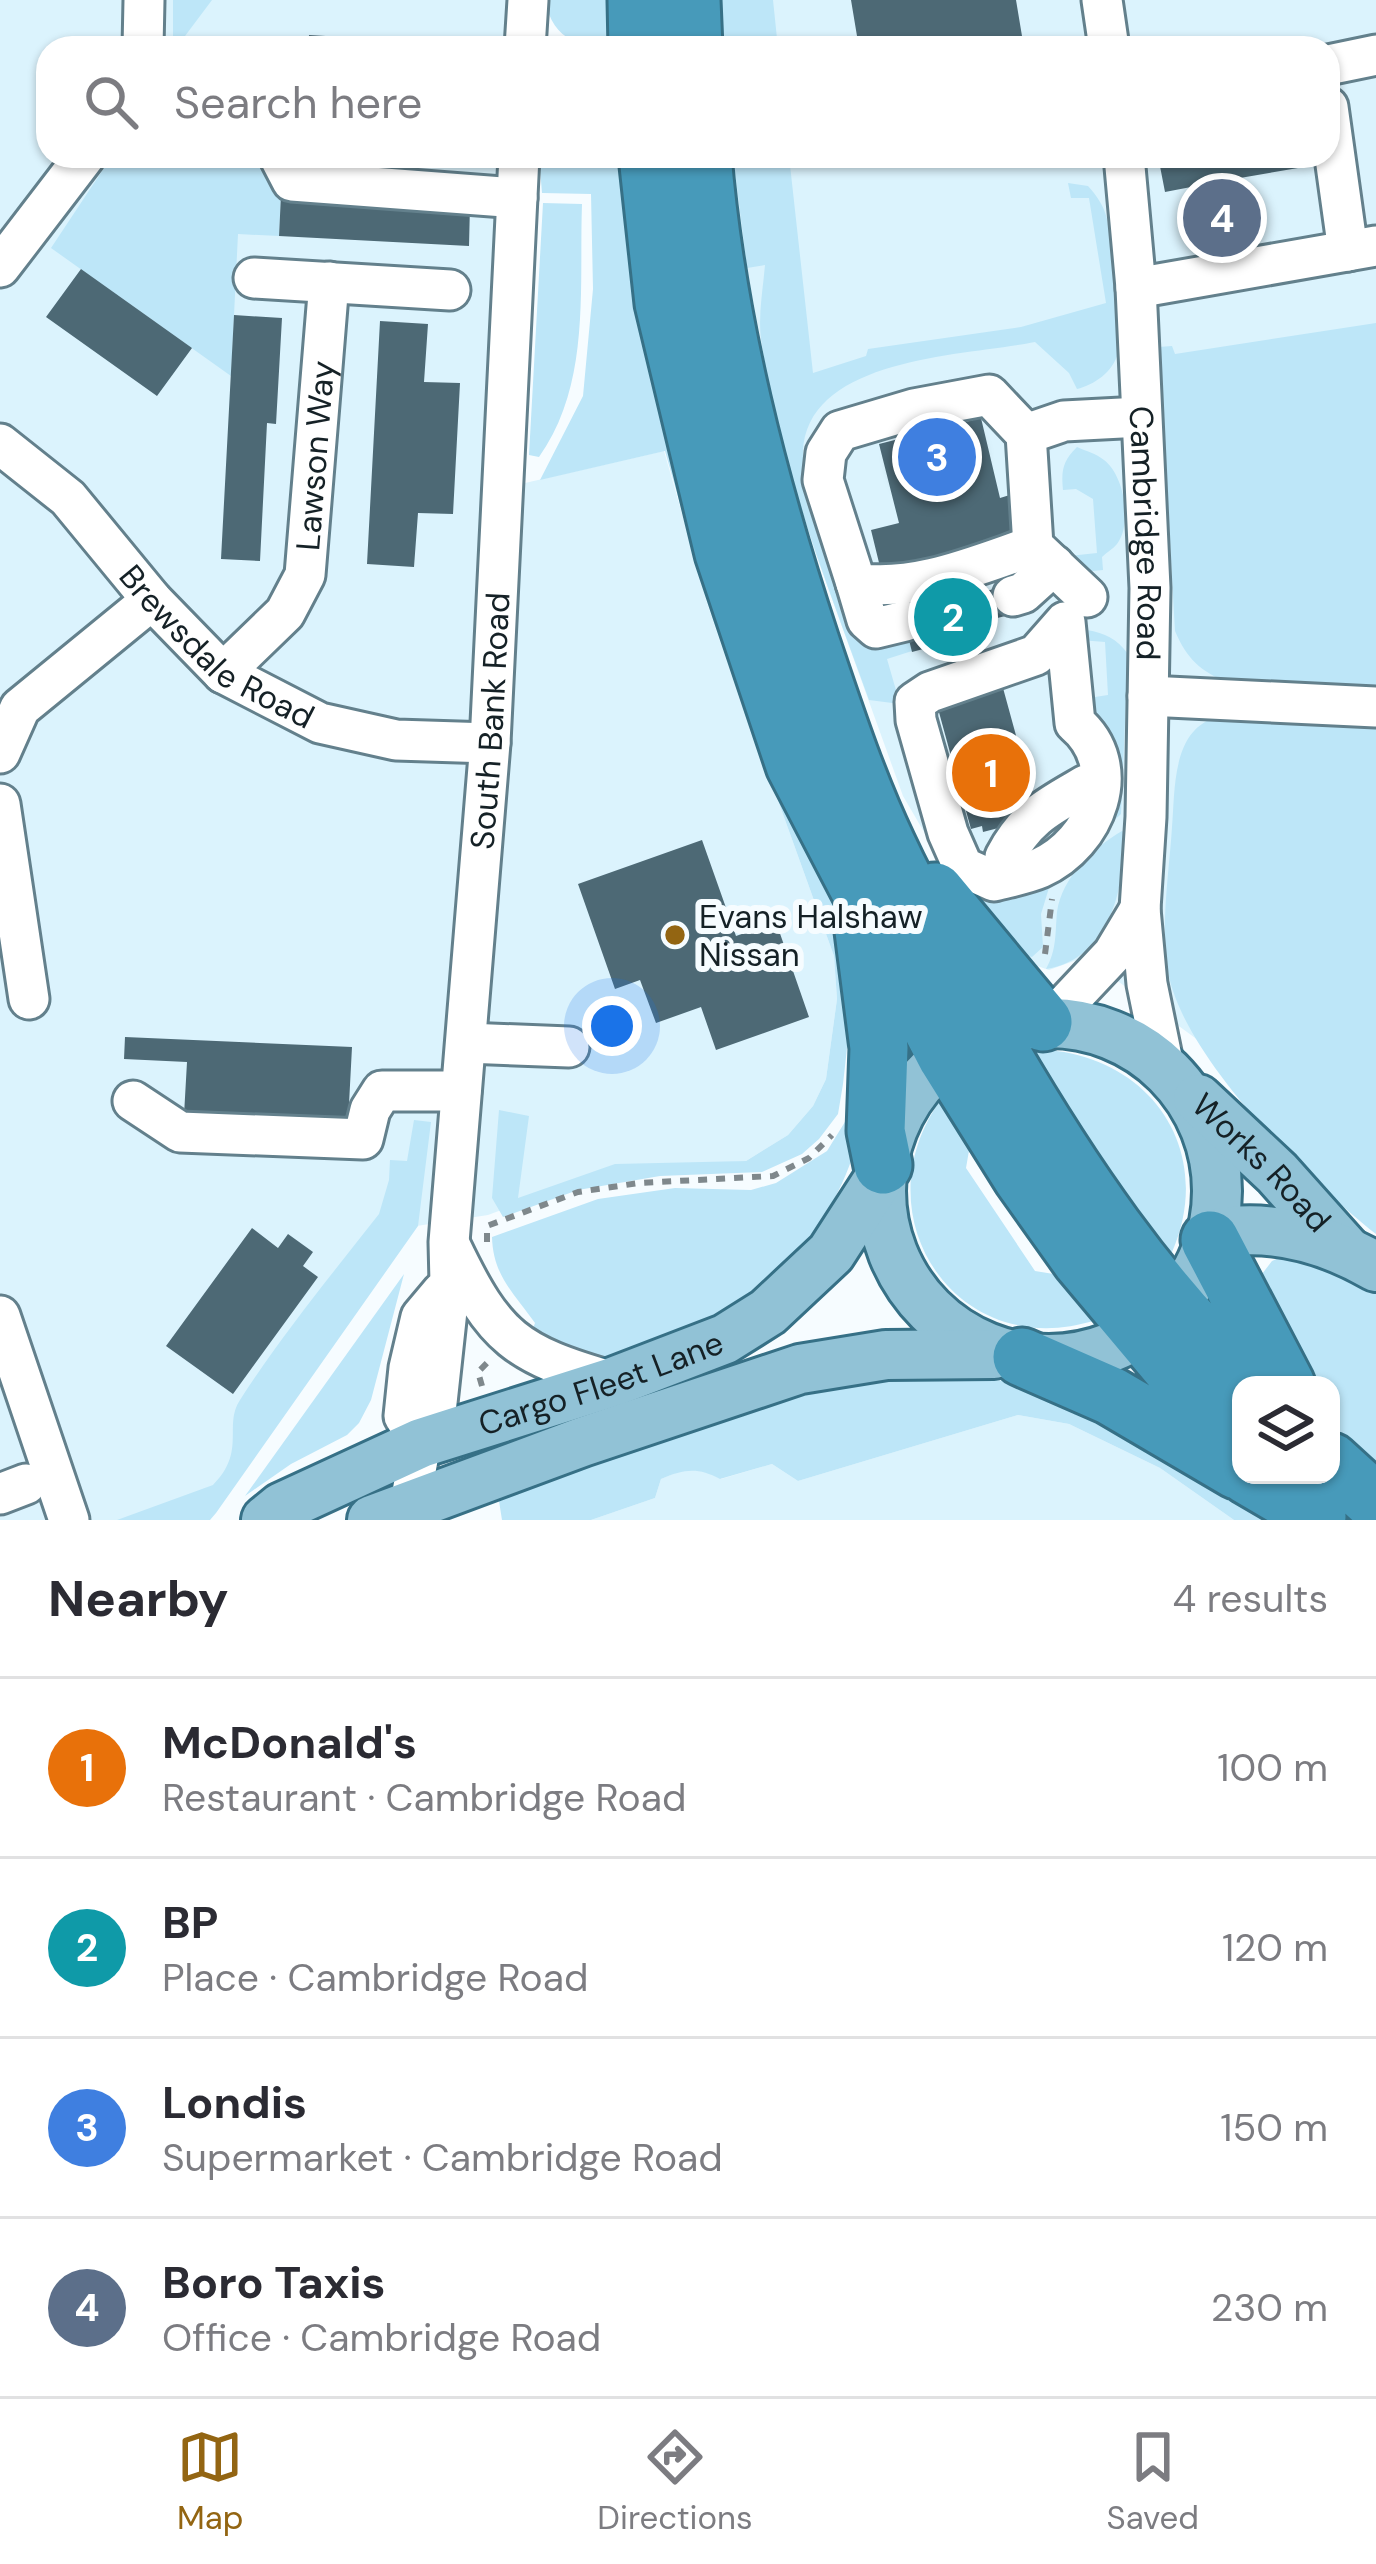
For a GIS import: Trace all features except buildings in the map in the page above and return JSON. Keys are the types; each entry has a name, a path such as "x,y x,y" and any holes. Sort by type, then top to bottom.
{"highway":[{"path":"637,0 638,36"},
{"path":"691,0 692,36"},
{"path":"649,168 664,303 724,553 794,765 952,975 1007,1033 1077,1176 1212,1417 1232,1436"},
{"path":"703,168 708,225 741,403 787,571 832,706 869,863 879,1048 876,1131 882,1170"},
{"path":"1211,1237 1281,1376"},
{"path":"1158,1319 1237,1376"},
{"path":"1014,1355 1111,1396 1232,1466"},
{"path":"1285,1484 1342,1499"},
{"path":"1300,1484 1342,1499"}],"main road":[{"name":"Works Road","path":"1007,1033 1086,1026 1123,1038 1170,1073 1361,1258"},
{"path":"1007,1033 904,1105 882,1170 886,1233 911,1287 952,1329 1014,1355"},
{"path":"1158,1319 1189,1286 1211,1237 1217,1180 1214,1153 1193,1102 1170,1073"},
{"name":"Cargo Fleet Lane","path":"266,1520 282,1507 421,1443 613,1382 725,1339 768,1312 831,1253 882,1170"},
{"name":"Works Road","path":"1211,1237 1247,1227 1271,1229 1361,1258"},
{"name":"Cargo Fleet Lane","path":"396,1516 582,1442 800,1370 886,1355 1084,1355 1158,1319"}],"street":[{"path":"143,36 144,0"},
{"path":"525,36 528,0"},
{"path":"1102,2 1107,36"},
{"path":"1340,63 1376,56"},
{"path":"1136,288 1362,248 1340,157"},
{"path":"0,267 76,168"},
{"path":"285,168 292,181 517,198"},
{"name":"South Bank Road","path":"396,1516 421,1443 435,1420 450,1283 468,1245 461,1091 490,743 518,168"},
{"name":"Cambridge Road","path":"1125,168 1136,288 1150,588 1140,909 1147,984 1170,1073"},
{"path":"254,278 450,290"},
{"name":"Lawson Way","path":"223,673 285,613 305,575 329,283"},
{"path":"904,621 876,628 867,620 824,480 826,453 840,431 914,409 989,395 1026,434 1044,555 1076,610 1075,723 1086,785 1078,813 1050,840 1021,857 996,857 974,844 930,692"},
{"path":"1026,434 1064,421 1141,417"},
{"name":"Brewsdale Road","path":"0,444 68,497 152,600 223,673 320,723 396,740 490,743"},
{"path":"856,583 909,583 1044,555"},
{"path":"1012,596 1023,593 1044,555"},
{"path":"1075,723 1093,738 1104,784 1087,832 1042,867 994,881 964,867 948,833 915,703 930,692 1036,656 1076,610 1150,588"},
{"path":"0,753 20,708 152,600"},
{"path":"1148,696 1376,707"},
{"path":"0,804 29,999"},
{"path":"1007,1033 1113,954 1140,909"},
{"path":"466,1043 569,1048"},
{"path":"133,1101 180,1132 363,1139 370,1110 382,1091 461,1091"},
{"path":"468,1245 467,1280 509,1340 553,1365 613,1382"},
{"path":"0,1316 69,1520"}],"path":[{"path":"468,1245 487,1226 578,1192 639,1183 773,1176 809,1159 838,1126"},
{"path":"482,1388 478,1372 500,1351"}],"shaded area":[{"path":"0,0 542,0 540,36 36,36 36,168 536,168 525,483 664,451 712,617 834,956 837,999 826,1079 813,1106 788,1135 746,1161 601,1172 488,1215 410,1227 210,1497 146,1520 0,1520"},
{"path":"173,0 212,0 185,36 173,36"},
{"path":"545,0 620,0 620,36 565,36"},
{"path":"720,0 1376,0 1376,1171 1085,957 1049,970 1011,957 982,931 903,796 813,546 773,401 742,246 734,168 1340,168 1340,36 722,36"},
{"path":"720,0 773,0 777,36 722,36"},
{"path":"104,168 260,168 281,195 279,236 238,234 231,376 51,248"},
{"path":"540,168 630,168 811,835 848,936 850,1021 838,1114 802,1154 762,1172 660,1176 578,1190 503,1217 492,1198 499,1110 529,1116 518,1198 615,1164 746,1161 788,1135 813,1106 826,1079 837,999 834,956 712,617 665,451 540,480 583,396 593,289 591,194 542,193"},
{"path":"734,168 790,168 813,373 866,356 868,349 1021,327 1106,303 1089,198 1071,198 1068,183 1088,186 1106,214 1120,342 1112,366 1096,381 1077,389 1069,373 1035,342 895,366 831,396 811,420 804,469 849,621 908,633 912,651 887,659 900,704 869,700 821,567 769,385 760,311 765,265 747,268"},
{"path":"543,203 582,204 581,269 575,367 556,429 539,457 529,455"},
{"path":"1376,323 1376,694 1229,683 1196,663 1175,631 1159,347 1172,346 1175,354"},
{"path":"1077,447 1111,467 1124,500 1122,535 1102,557 1103,570 1083,572 1069,556 1097,553 1093,499 1076,489 1063,490 1064,466"},
{"path":"1079,631 1110,638 1128,654 1121,814 1052,878 1041,914 1043,947 1032,957 1014,952 973,899 980,886 1095,831 1082,699 1108,695 1105,642 1080,640"},
{"path":"1271,708 1376,718 1376,1234 1289,1155 1231,1090 1187,1023 1168,972 1165,910 1175,782 1182,752 1197,728 1209,720"},
{"path":"1122,831 1121,876 1109,918 1085,951 1068,963 1046,969 1065,887 1090,855"},
{"path":"1049,1050 1086,1057 1119,1072 1145,1092 1166,1118 1180,1147 1186,1180 1183,1215 1172,1252 1162,1253 1022,1052"},
{"path":"942,1098 971,1139 966,1168 1035,1271 1066,1276 1096,1320 1046,1328 1001,1321 963,1300 935,1269 916,1231 911,1188 918,1143"},
{"path":"856,1104 858,1132 853,1156 829,1208 794,1259 753,1299 701,1326 603,1363 532,1331 535,1323 501,1273 492,1237 598,1199 675,1188 751,1190 776,1183 827,1151"},
{"path":"414,1120 431,1122 418,1226 216,1513 210,1520 117,1520 213,1485 223,1473 240,1400 379,1214 390,1160 407,1161"},
{"path":"1292,1252 1376,1290 1376,1466 1340,1432 1340,1376 1296,1376 1252,1287 1272,1261"},
{"path":"404,1274 371,1400 359,1423 347,1435 291,1464 245,1496"},
{"path":"934,1372 1028,1384 1282,1520 1234,1520 1160,1468 1069,1424 1018,1415 798,1481 772,1464 720,1479 684,1471 661,1479 655,1498 591,1520 502,1520 499,1501 652,1437 806,1388"},
{"path":"1018,1415 1069,1424 1160,1468 1234,1520 591,1520 655,1498 661,1479 682,1470 702,1469 721,1479 772,1464 798,1481"}],"place":[{"name":"Boro Taxis","path":"1222,218"},
{"name":"Londis","path":"937,457"},
{"name":"BP","path":"953,617"},
{"name":"McDonald's","path":"991,773"},
{"name":"Evans Halshaw Nissan","path":"675,935"}]}
